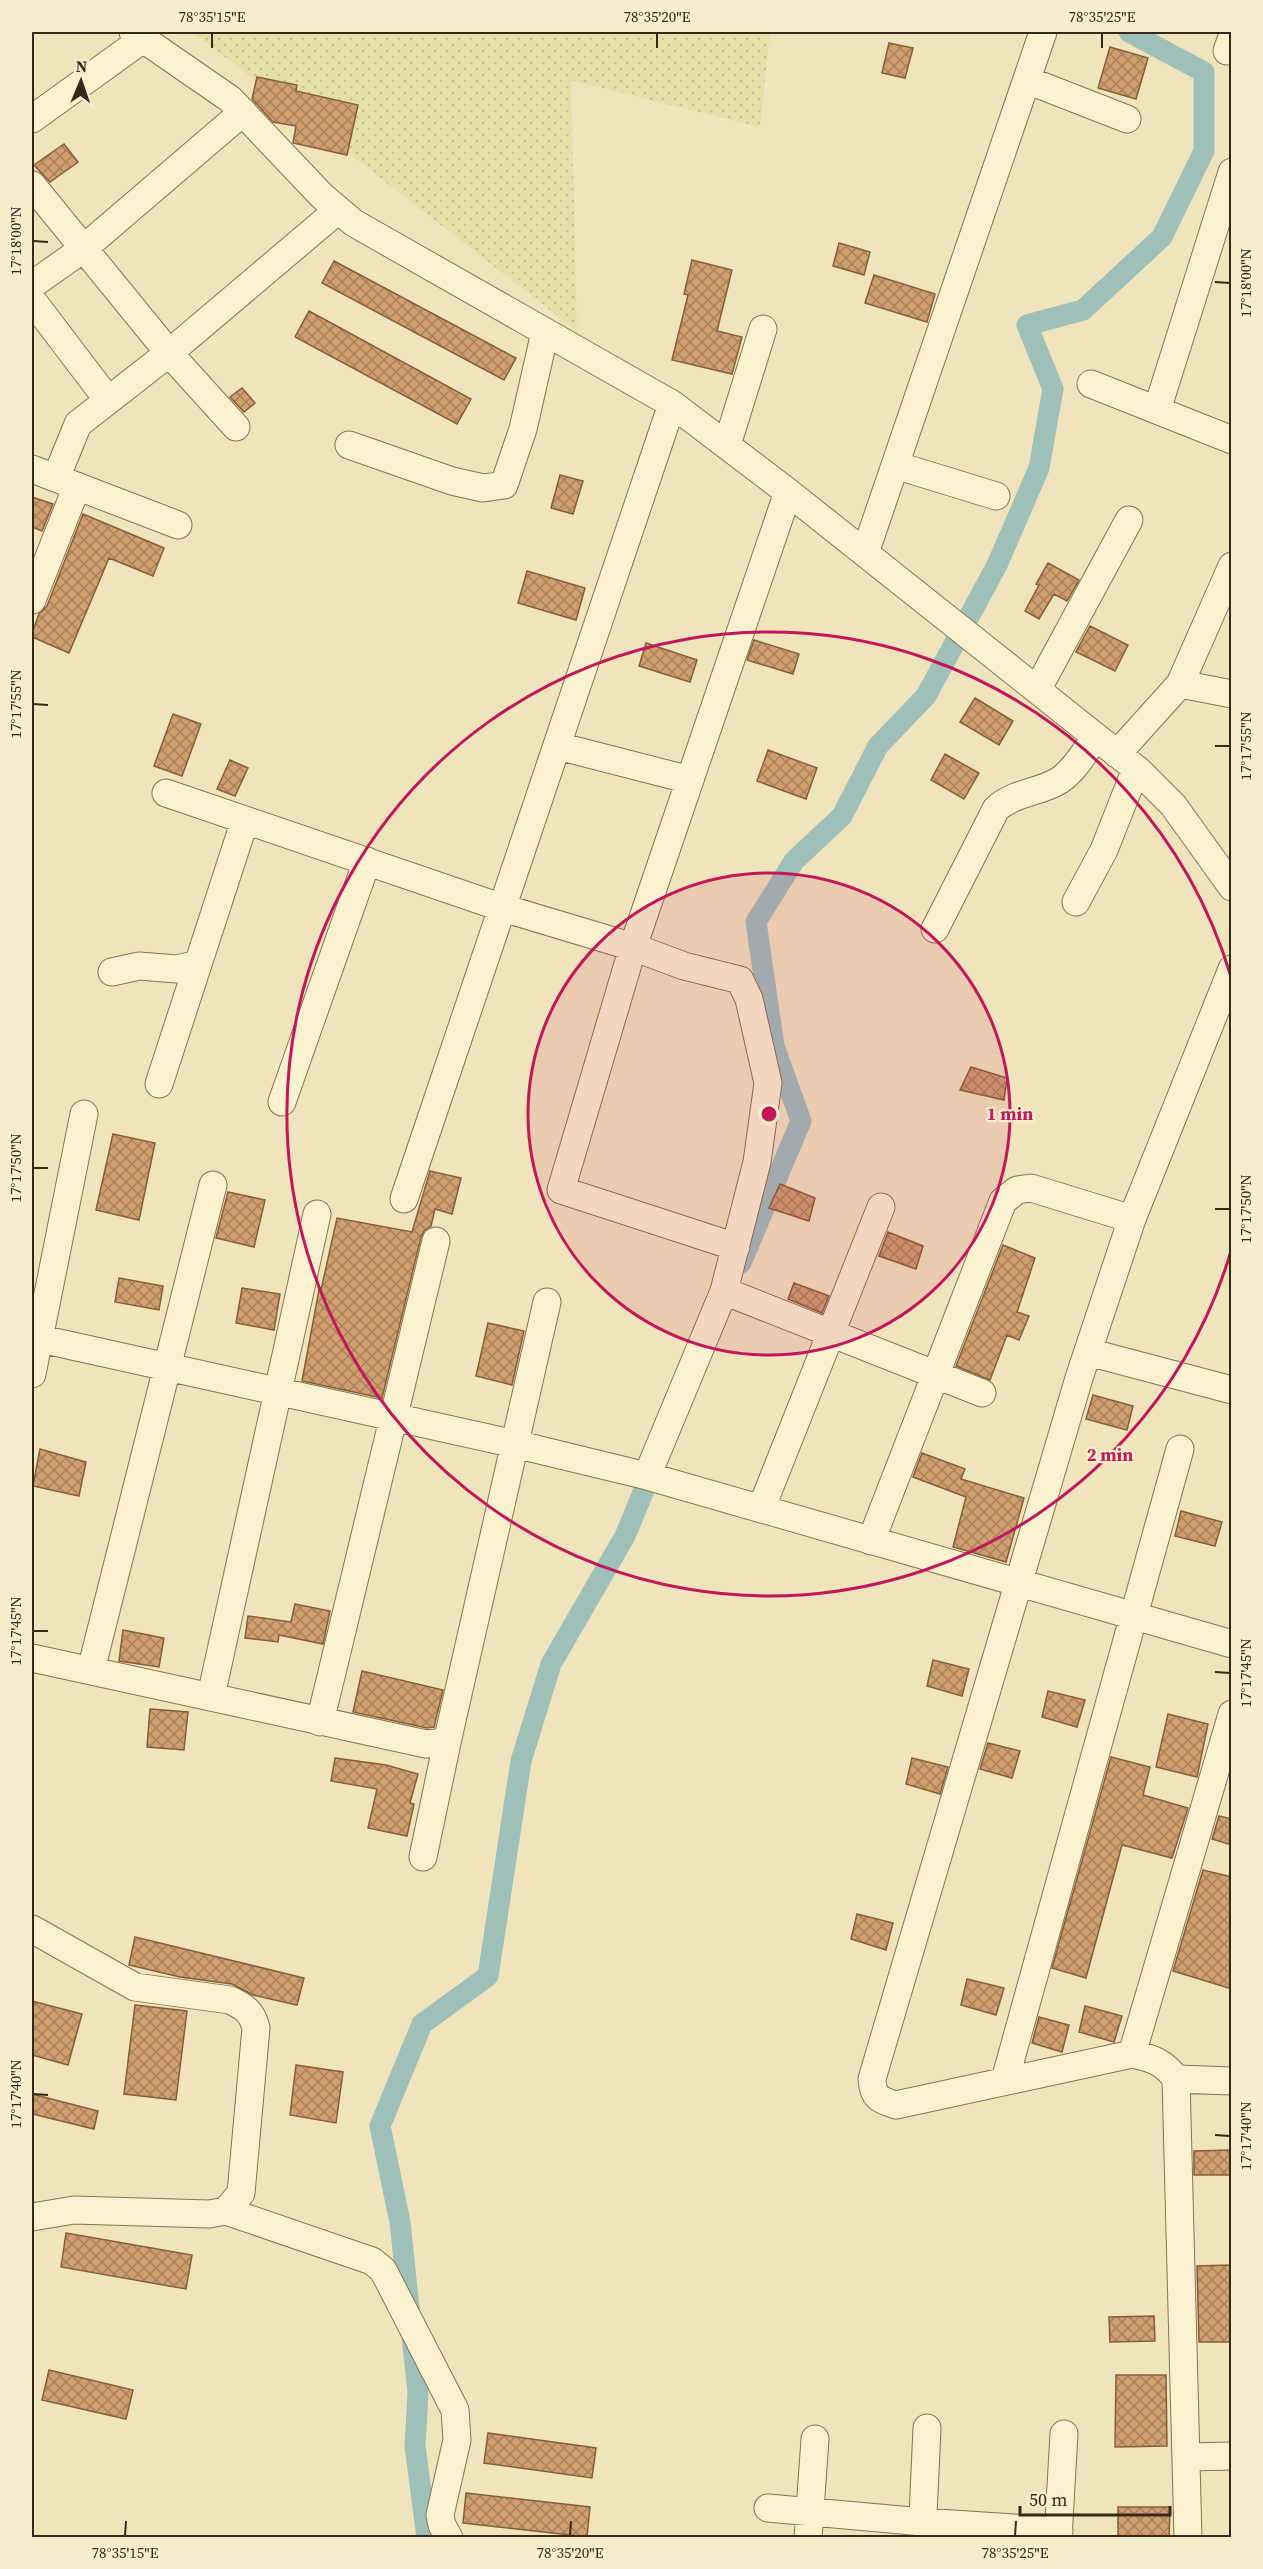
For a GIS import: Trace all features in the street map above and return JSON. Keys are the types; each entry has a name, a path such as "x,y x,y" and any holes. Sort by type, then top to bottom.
{"street":[{"path":"865,553 1043,32"},
{"path":"32,119 138,35 218,88 338,210 354,223 672,404 788,492 1127,762 1173,805 1232,887"},
{"path":"1027,80 1127,119"},
{"path":"32,285 83,249 243,112"},
{"path":"1157,410 1232,172"},
{"path":"32,185 169,353 236,427"},
{"path":"34,584 55,478 78,424 169,353 338,210"},
{"path":"32,300 108,400"},
{"path":"727,445 763,329"},
{"path":"349,445 452,481 483,488 504,485 523,429 545,332"},
{"path":"1091,384 1232,440"},
{"path":"404,1199 672,404"},
{"path":"896,465 996,496"},
{"path":"55,478 178,525"},
{"path":"736,1247 561,1190 633,947 788,492"},
{"path":"1037,690 1129,520"},
{"path":"1076,902 1104,850 1127,762 1180,684 1232,566"},
{"path":"1180,684 1232,694"},
{"path":"935,929 996,809 1014,797 1059,781 1068,774 1095,737"},
{"path":"558,746 690,780"},
{"path":"166,793 503,908 633,947 684,966 740,980 749,999 768,1083 757,1162 724,1291 647,1476"},
{"path":"159,1084 245,820"},
{"path":"282,1102 367,861"},
{"path":"112,972 139,966 177,969 198,964"},
{"path":"1188,2538 1176,2079 1162,2063 1132,2054 896,2105 882,2101 873,2091 872,2079 1088,1352 1132,1219 1232,969"},
{"path":"32,1374 35,1338 84,1114"},
{"path":"92,1670 213,1185"},
{"path":"871,1541 1003,1201 1017,1190 1031,1188 1132,1219"},
{"path":"761,1509 881,1207"},
{"path":"211,1696 317,1214"},
{"path":"320,1722 435,1241"},
{"path":"724,1291 982,1393"},
{"path":"423,1857 547,1302"},
{"path":"35,1338 515,1444 647,1476 1232,1644"},
{"path":"1088,1352 1232,1390"},
{"path":"1005,2080 1180,1449"},
{"path":"32,1658 426,1744 438,1743 448,1738"},
{"path":"1132,2054 1232,1714"},
{"path":"32,1929 135,1987 230,2000 243,2006 253,2015 256,2028 242,2193 226,2211"},
{"path":"1176,2079 1232,2081"},
{"path":"32,2217 74,2210 209,2214 226,2211 372,2261 383,2270 420,2338 455,2410 457,2440 440,2515 449,2538"},
{"path":"922,2530 927,2428"},
{"path":"768,2508 810,2511 922,2530 1058,2534 1064,2434"},
{"path":"808,2538 815,2439"},
{"path":"1186,2457 1232,2456"}],"shaded area":[{"path":"193,32 770,32 760,127 571,80 577,331"}],"building":[{"path":"889,43 913,48 905,78 882,73"},
{"path":"1110,47 1148,58 1136,99 1098,88"},
{"path":"257,77 297,85 296,91 358,105 347,155 293,143 296,126 273,122 252,99"},
{"path":"64,144 78,162 50,182 34,165"},
{"path":"839,243 870,252 864,275 833,266"},
{"path":"692,260 732,270 717,331 742,337 732,374 672,360 688,295 684,294"},
{"path":"334,261 516,358 504,380 322,283"},
{"path":"874,275 935,294 927,322 865,303"},
{"path":"309,311 471,399 457,424 295,337"},
{"path":"242,388 255,403 244,412 230,397"},
{"path":"560,475 583,481 573,514 551,508"},
{"path":"32,497 53,504 42,531 32,527"},
{"path":"83,514 164,548 153,576 109,558 69,653 32,637 32,633 39,614 47,606"},
{"path":"1048,563 1079,580 1067,601 1054,594 1039,619 1025,611"},
{"path":"527,571 585,588 576,620 518,603"},
{"path":"1090,626 1128,645 1115,671 1076,652"},
{"path":"754,640 799,654 793,674 747,660"},
{"path":"646,643 697,660 690,682 639,666"},
{"path":"975,698 1013,721 999,745 960,722"},
{"path":"173,714 201,724 182,776 154,766"},
{"path":"768,750 817,768 806,799 757,781"},
{"path":"945,754 979,773 964,799 931,780"},
{"path":"230,760 248,768 235,796 217,789"},
{"path":"971,1067 1007,1078 1004,1100 960,1090"},
{"path":"113,1134 155,1143 139,1220 96,1210"},
{"path":"430,1171 461,1178 452,1214 435,1209 431,1226 424,1231 421,1237 382,1398 302,1381 319,1290 321,1290 337,1218 412,1232"},
{"path":"780,1184 815,1198 809,1221 769,1208"},
{"path":"228,1192 265,1200 254,1247 216,1238"},
{"path":"888,1232 923,1246 916,1269 879,1256"},
{"path":"1003,1245 1035,1258 1017,1312 1029,1316 1019,1340 1007,1335 990,1380 956,1366"},
{"path":"119,1278 163,1286 159,1310 115,1302"},
{"path":"794,1283 829,1296 822,1313 788,1299"},
{"path":"242,1288 280,1294 274,1330 236,1323"},
{"path":"488,1323 524,1331 512,1385 476,1376"},
{"path":"1093,1395 1133,1406 1127,1430 1086,1419"},
{"path":"40,1449 86,1462 79,1496 33,1486"},
{"path":"922,1453 965,1469 961,1479 1024,1498 1006,1562 953,1547 966,1497 913,1477"},
{"path":"1181,1511 1222,1522 1215,1546 1175,1536"},
{"path":"295,1604 330,1611 323,1644 279,1635 278,1642 245,1638 248,1616 291,1622"},
{"path":"123,1630 164,1638 159,1667 119,1661"},
{"path":"933,1660 969,1669 962,1696 927,1686"},
{"path":"362,1671 443,1690 434,1727 427,1728 353,1712"},
{"path":"1048,1691 1085,1700 1077,1727 1042,1717"},
{"path":"150,1709 188,1712 184,1750 147,1747"},
{"path":"1168,1714 1208,1724 1197,1777 1156,1767"},
{"path":"988,1743 1020,1751 1012,1778 980,1769"},
{"path":"1111,1757 1150,1767 1143,1795 1188,1808 1172,1858 1122,1845 1086,1978 1052,1968"},
{"path":"335,1758 386,1765 418,1774 410,1803 414,1804 407,1836 368,1828 377,1789 331,1781"},
{"path":"912,1758 948,1767 940,1794 906,1784"},
{"path":"1219,1816 1232,1819 1232,1845 1212,1839"},
{"path":"1203,1870 1232,1877 1232,1989 1173,1971"},
{"path":"857,1914 893,1923 886,1950 851,1939"},
{"path":"135,1937 304,1978 297,2005 253,1995 232,1984 180,1977 129,1965"},
{"path":"967,1979 1004,1988 996,2015 961,2005"},
{"path":"32,2001 82,2014 68,2065 32,2055"},
{"path":"135,2005 187,2011 176,2100 124,2094"},
{"path":"1085,2006 1122,2016 1114,2042 1079,2032"},
{"path":"1039,2017 1069,2025 1062,2052 1032,2043"},
{"path":"296,2065 343,2072 336,2123 290,2115"},
{"path":"32,2094 98,2111 94,2129 32,2114"},
{"path":"1232,2150 1232,2175 1194,2175 1194,2151"},
{"path":"66,2233 192,2255 186,2289 61,2267"},
{"path":"1232,2265 1232,2342 1199,2342 1197,2266"},
{"path":"1154,2316 1155,2341 1110,2342 1109,2317"},
{"path":"49,2370 133,2390 126,2419 42,2400"},
{"path":"1116,2375 1166,2375 1167,2446 1115,2447"},
{"path":"488,2433 596,2448 592,2478 484,2463"},
{"path":"466,2493 590,2507 587,2537 463,2523"},
{"path":"1118,2507 1170,2507 1169,2538 1118,2538"}],"waterway":[{"path":"741,1263 801,1121 774,1046 756,922 794,861 842,816 878,746 926,696 997,565 1039,468 1053,389 1027,325 1083,310 1162,237 1204,151 1204,72 1129,32"},
{"path":"427,2538 415,2446 418,2393 400,2222 380,2126 422,2024 488,1976 521,1761 551,1664 625,1536 647,1483"}]}
